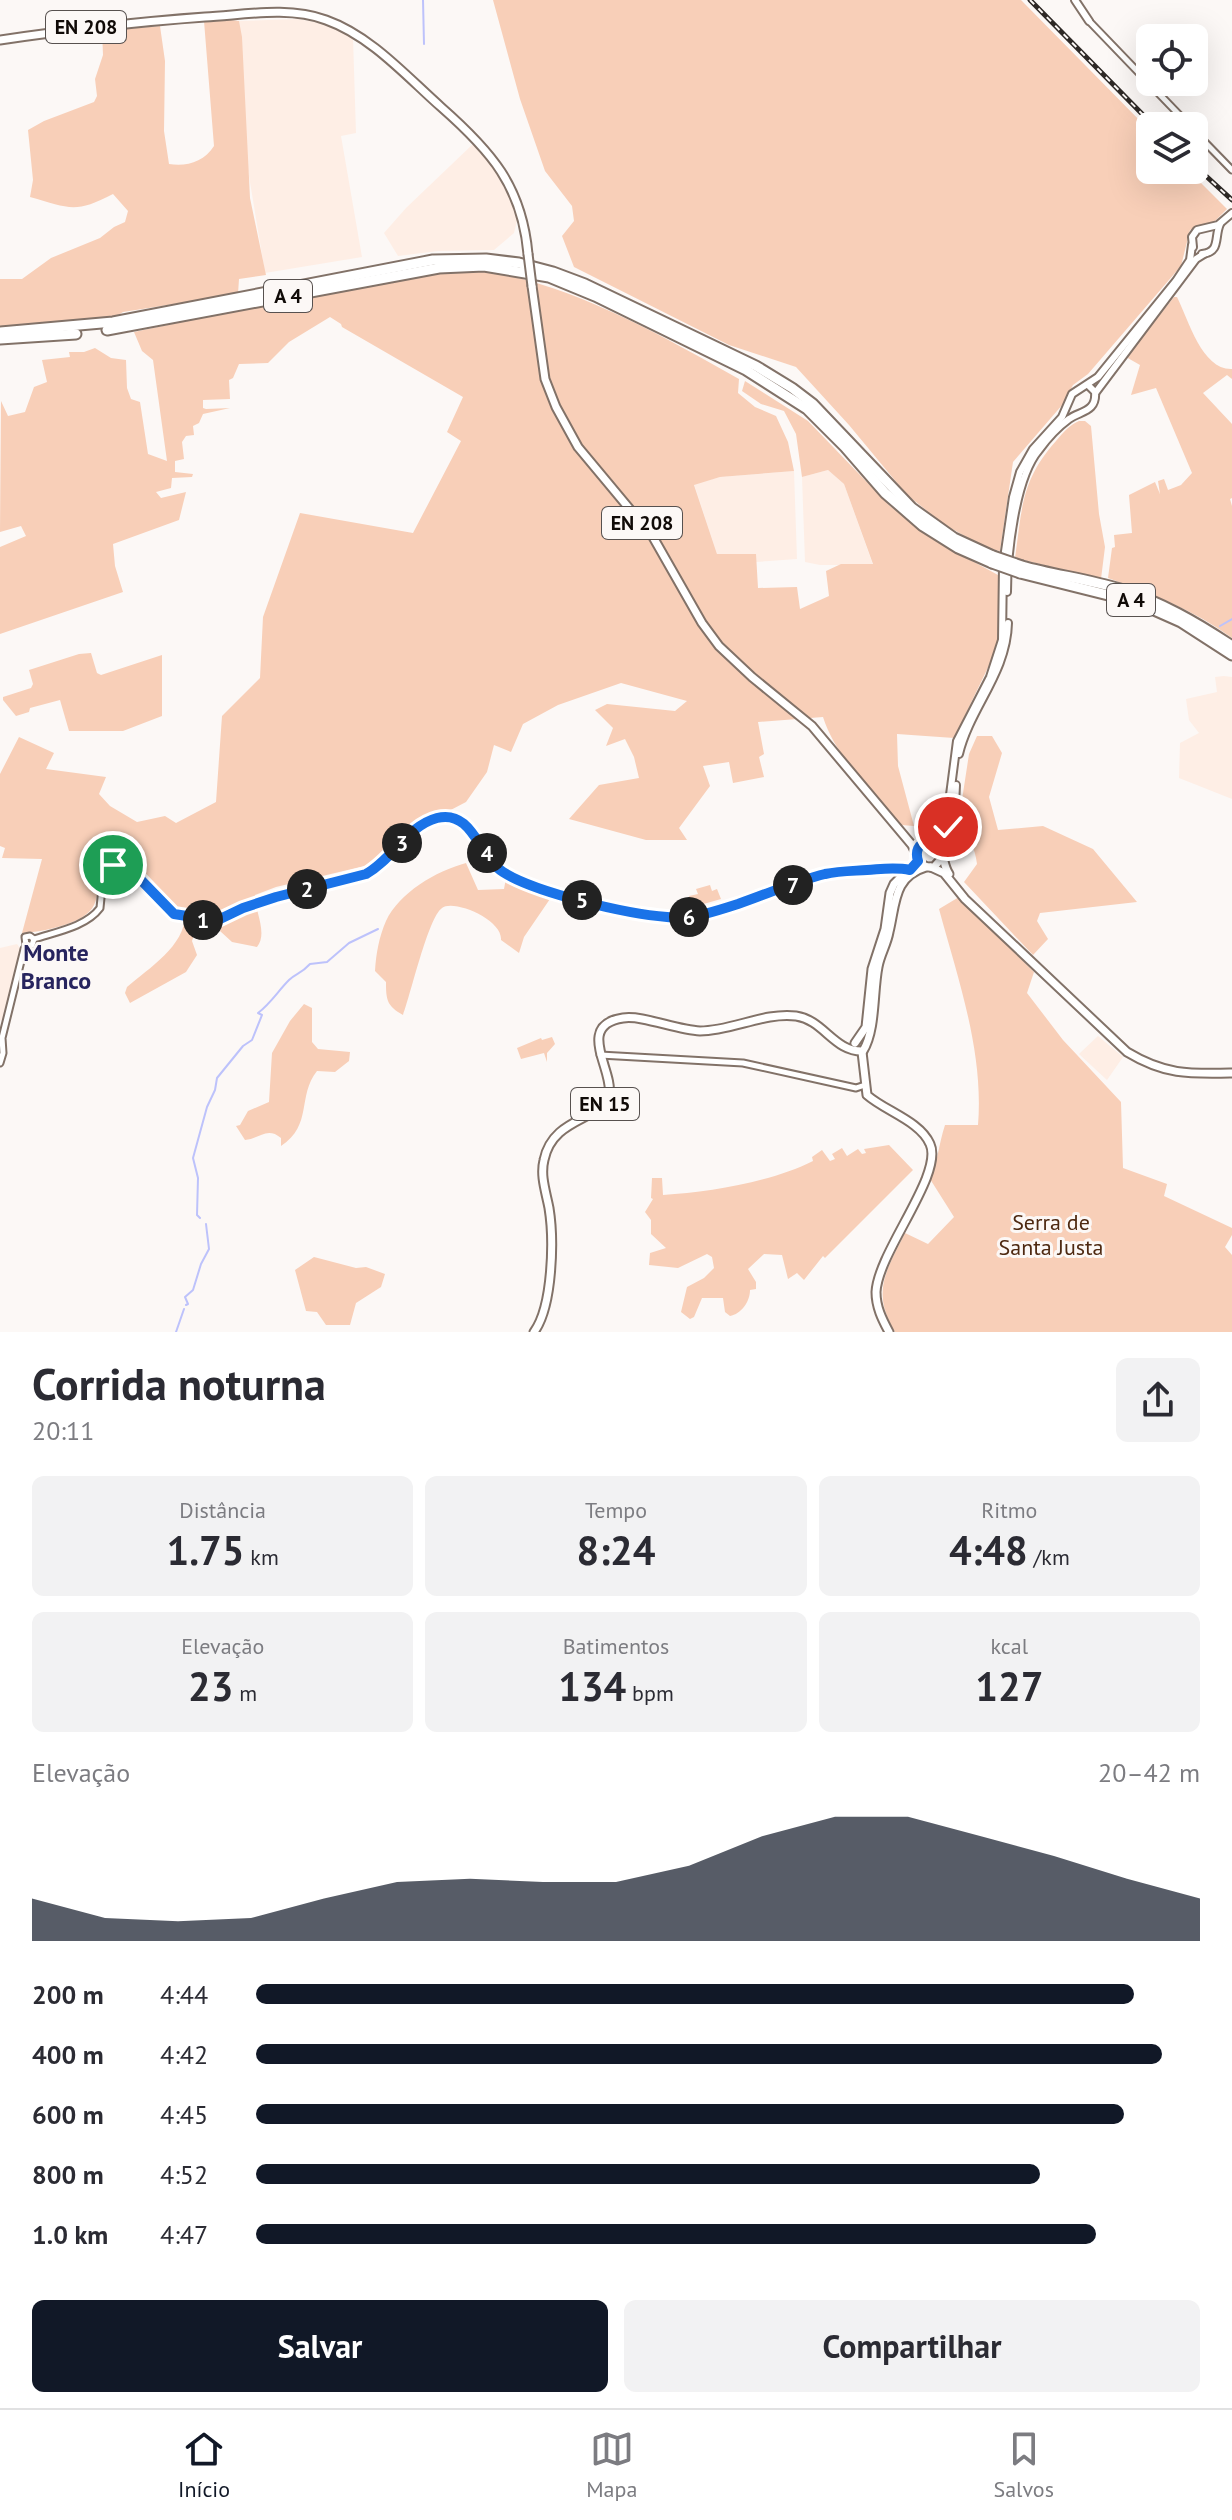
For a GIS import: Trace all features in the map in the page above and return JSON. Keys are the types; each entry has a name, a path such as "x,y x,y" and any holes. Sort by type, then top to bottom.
{"highway":[{"name":"A 4","path":"0,332 113,322 433,260 486,259 528,265 585,284 717,347 792,388 828,417 912,508 954,538 993,560"},
{"name":"A 4","path":"0,339 114,329 439,268 484,266 537,274 595,296 746,370 788,395 830,431 903,510 945,540 993,560 1136,602 1181,622 1232,655"},
{"name":"A 4","path":"1021,569 1097,583 1144,597 1182,614 1232,646"}],"main road":[{"path":"1075,0 1089,21"},
{"name":"EN 208","path":"0,40 121,23 295,13 327,20 352,32 465,128 497,164 520,206 545,379 572,438 653,537 702,623 719,646 812,726 899,829 917,857"},
{"path":"973,904 944,867 939,846 955,805 962,742 994,679 1007,640 1003,565 1018,478 1029,455 1067,408 1072,394 1081,387 1089,386 1098,377 1176,281 1190,260 1194,233 1201,228 1208,229 1220,224 1232,213"},
{"path":"1067,408 1075,415 1081,415 1092,405 1095,392 1198,257 1213,250 1220,224"},
{"path":"1208,229 1216,237"},
{"path":"1192,245 1197,252 1204,254"},
{"path":"1089,386 1095,392"},
{"path":"884,1107 866,1097 862,1086 859,1046 866,1027 872,969 882,940 890,893 917,857 919,846 937,837 947,818 957,741 996,661 1004,629 1005,591 1018,498 1025,472 1039,450 1075,415"},
{"name":"EN 208","path":"899,829 916,841 928,842"},
{"path":"928,842 939,846"},
{"path":"917,857 929,867 944,873 1127,1052 1170,1072 1194,1075 1232,1071"},
{"path":"906,872 938,864 942,858"},
{"path":"889,1332 879,1314 877,1281 927,1177 934,1155 921,1131 867,1095 859,1046 872,1027 879,961 889,933 896,894 906,872"},
{"name":"EN 15","path":"534,1332 544,1306 553,1245 543,1176 544,1157 550,1144 564,1128 606,1104 610,1082 599,1055 598,1041 600,1034 613,1021 626,1018 703,1031 796,1016 812,1022 842,1048 859,1046"}],"street":[{"path":"1089,21 1177,112"},
{"path":"1208,145 1232,170"},
{"path":"0,1063 2,1038 26,946 32,945 34,939 76,925 96,913 100,908 104,867 113,865 140,879 174,914 194,919 220,919 267,900 366,874 418,828 430,820 444,817 465,824 503,872 569,897 652,916 680,918 716,911 825,874 889,868 906,872"},
{"path":"889,868 895,876 894,884"},
{"path":"599,1055 743,1063 844,1086 862,1086"},
{"path":"844,1086 866,1097"}],"shaded area":[{"path":"298,19 325,24 353,38 356,133 341,136 362,257 265,273 245,152 239,21"},
{"path":"473,144 500,176 518,217 514,233 494,250 438,251 398,256 384,233"},
{"path":"828,470 844,484 873,565 805,562 802,477"},
{"path":"794,471 797,559 756,562 755,554 717,554 694,484 720,477"},
{"path":"1215,677 1232,677 1232,799 1179,778 1180,743 1199,733 1189,720 1186,699 1217,692"},
{"path":"17,944 20,948 12,986 4,1018 0,1021 0,948"},
{"path":"1098,1036 1123,1057 1107,1080 1079,1054"}],"green space":[{"path":"493,0 1021,0 1136,117 1136,184 1202,184 1227,209 1212,224 1190,230 1181,266 1088,374 1073,385 1063,404 1013,462 1000,551 988,549 945,525 907,495 796,367 729,345 574,267 562,236 574,221 572,206 545,171 520,99"},
{"path":"204,21 239,21 242,37 250,198 266,275 239,279 238,294 71,323 0,327 0,279 22,279 51,258 100,238 125,222 128,211 113,194 80,207 30,197 33,180 28,130 94,102 97,96 95,79 103,55 102,31 160,26 165,61 164,131 169,164 182,165 200,160 214,146"},
{"path":"477,270 545,286 644,327 739,379 738,393 755,407 776,416 788,442 794,471 720,477 694,485 717,554 756,554 758,588 797,587 800,609 829,596 826,571 841,564 873,564 844,484 828,470 802,477 796,434 784,411 761,404 742,391 745,381 808,421 890,506 932,539 998,575 1001,616 996,651 954,738 897,734 898,766 914,826 901,825 856,774 837,747 823,717 758,722 764,754 759,757 764,777 733,783 729,762 703,766 710,786 679,828 687,840 646,840 569,819 599,785 639,778 625,739 606,746 613,728 595,710 607,704 675,711 687,701 621,683 558,705 523,724 511,752 494,745 487,772 466,802 445,813 437,812 410,827 373,864 276,887 255,895 261,929 257,947 232,942 220,931 224,920 218,916 199,919 192,941 197,955 186,972 130,1003 125,993 127,987 172,946 179,937 185,915 177,913 152,887 133,873 111,865 99,866 97,896 89,912 62,926 22,933 42,859 2,858 5,848 0,846 0,774 19,737 54,753 46,769 106,777 99,794 110,806 137,822 165,816 176,823 216,802 222,716 260,678 263,617 300,513 413,533 461,441 447,432 463,397 330,317 289,342 268,363 239,364 229,380 230,399 203,400 203,408 206,409 230,408 203,414 199,423 193,426 194,435 186,436 182,442 184,459 175,461 175,472 193,474 192,477 172,478 171,488 156,492 161,498 186,492 179,520 113,544 115,566 123,592 0,634 0,547 26,536 21,526 0,532 1,401 8,416 25,412 34,387 47,382 42,360 70,357 69,352 95,348 111,358 126,360 127,388 131,399 140,402 148,454 167,461 153,360 142,351 134,332 347,287 427,274"},
{"path":"1177,297 1192,331 1212,362 1232,369 1232,379 1227,375 1203,393 1232,424 1232,638 1188,611 1108,578 1112,548 1115,547 1114,535 1132,533 1129,495 1155,482 1160,494 1158,481 1164,479 1168,490 1181,485 1192,473 1156,388 1131,395 1140,365 1126,357"},
{"path":"1079,421 1091,426 1105,547 1101,579 1015,558 1029,482 1044,455 1066,430"},
{"path":"91,653 97,673 101,675 162,655 162,716 123,731 69,731 60,700 30,708 29,712 16,716 3,700 3,697 31,688 33,684 29,670"},
{"path":"977,736 992,736 1002,753 989,797 998,830 1043,826 1093,849 1137,902 1040,913 1037,921 1048,939 1033,955 964,882 977,864 971,843 958,826 969,754"},
{"path":"466,863 478,890 504,889 506,878 552,896 524,937 519,953 501,940 494,925 477,913 457,906 442,908 431,926 403,1015 391,1005 387,998 386,982 375,971 381,933 392,911 409,892 443,872"},
{"path":"710,885 712,891 717,889 721,899 693,907 689,896 698,894 696,889"},
{"name":"Serra de Santa Justa","path":"959,897 1034,972 1027,993 1063,1040 1121,1102 1123,1168 1167,1184 1164,1196 1232,1228 1232,1235 1225,1247 1232,1255 1232,1332 895,1332 884,1305 884,1282 905,1233 928,1244 954,1217 930,1179 945,1125 978,1125 979,1098 973,1043 939,909"},
{"path":"304,1004 312,1008 312,1042 318,1049 350,1052 349,1061 335,1072 317,1071 307,1090 297,1129 281,1146 281,1138 271,1133 245,1140 236,1126 240,1125 248,1111 269,1102 272,1053 290,1021"},
{"path":"552,1037 555,1044 547,1053 547,1062 544,1053 521,1059 517,1048"},
{"path":"889,1145 913,1170 825,1258 823,1256 804,1280 797,1273 788,1279 782,1255 764,1254 748,1269 756,1282 756,1289 750,1290 747,1303 734,1315 725,1312 723,1298 702,1298 694,1317 690,1319 681,1312 687,1287 704,1278 714,1268 712,1257 707,1254 678,1268 649,1265 650,1253 666,1248 651,1234 651,1220 645,1212 653,1199 652,1178 662,1178 663,1195 700,1191 778,1175 813,1161 812,1157 822,1150 830,1161 835,1159 832,1154 842,1148 847,1156 858,1149 862,1154 866,1153 864,1149"},
{"path":"314,1257 385,1274 381,1287 356,1303 350,1325 326,1325 317,1312 306,1311 295,1270"}],"waterway":[{"path":"423,0 424,44"},
{"path":"1220,626 1232,619"},
{"path":"200,1218 197,1215 198,1178 193,1158 217,1078 243,1046 252,1040 262,1015 258,1013 289,980 310,964 327,962 349,943 378,929"},
{"path":"186,1305 185,1297 193,1290 209,1249 206,1224"},
{"path":"176,1332 184,1309"}],"railway":[{"path":"1030,0 1140,112"},
{"path":"1208,178 1232,200"}],"district":[{"name":"Monte Branco","path":"56,967"}],"route":[{"path":"113,865 140,879 174,914 194,919 220,919 258,902 366,874 418,828 430,820 444,817 465,824 498,868 511,876 580,900 652,916 687,918 825,874 894,867 910,870 918,861 916,853 919,846 928,841 939,846 948,827"}]}
